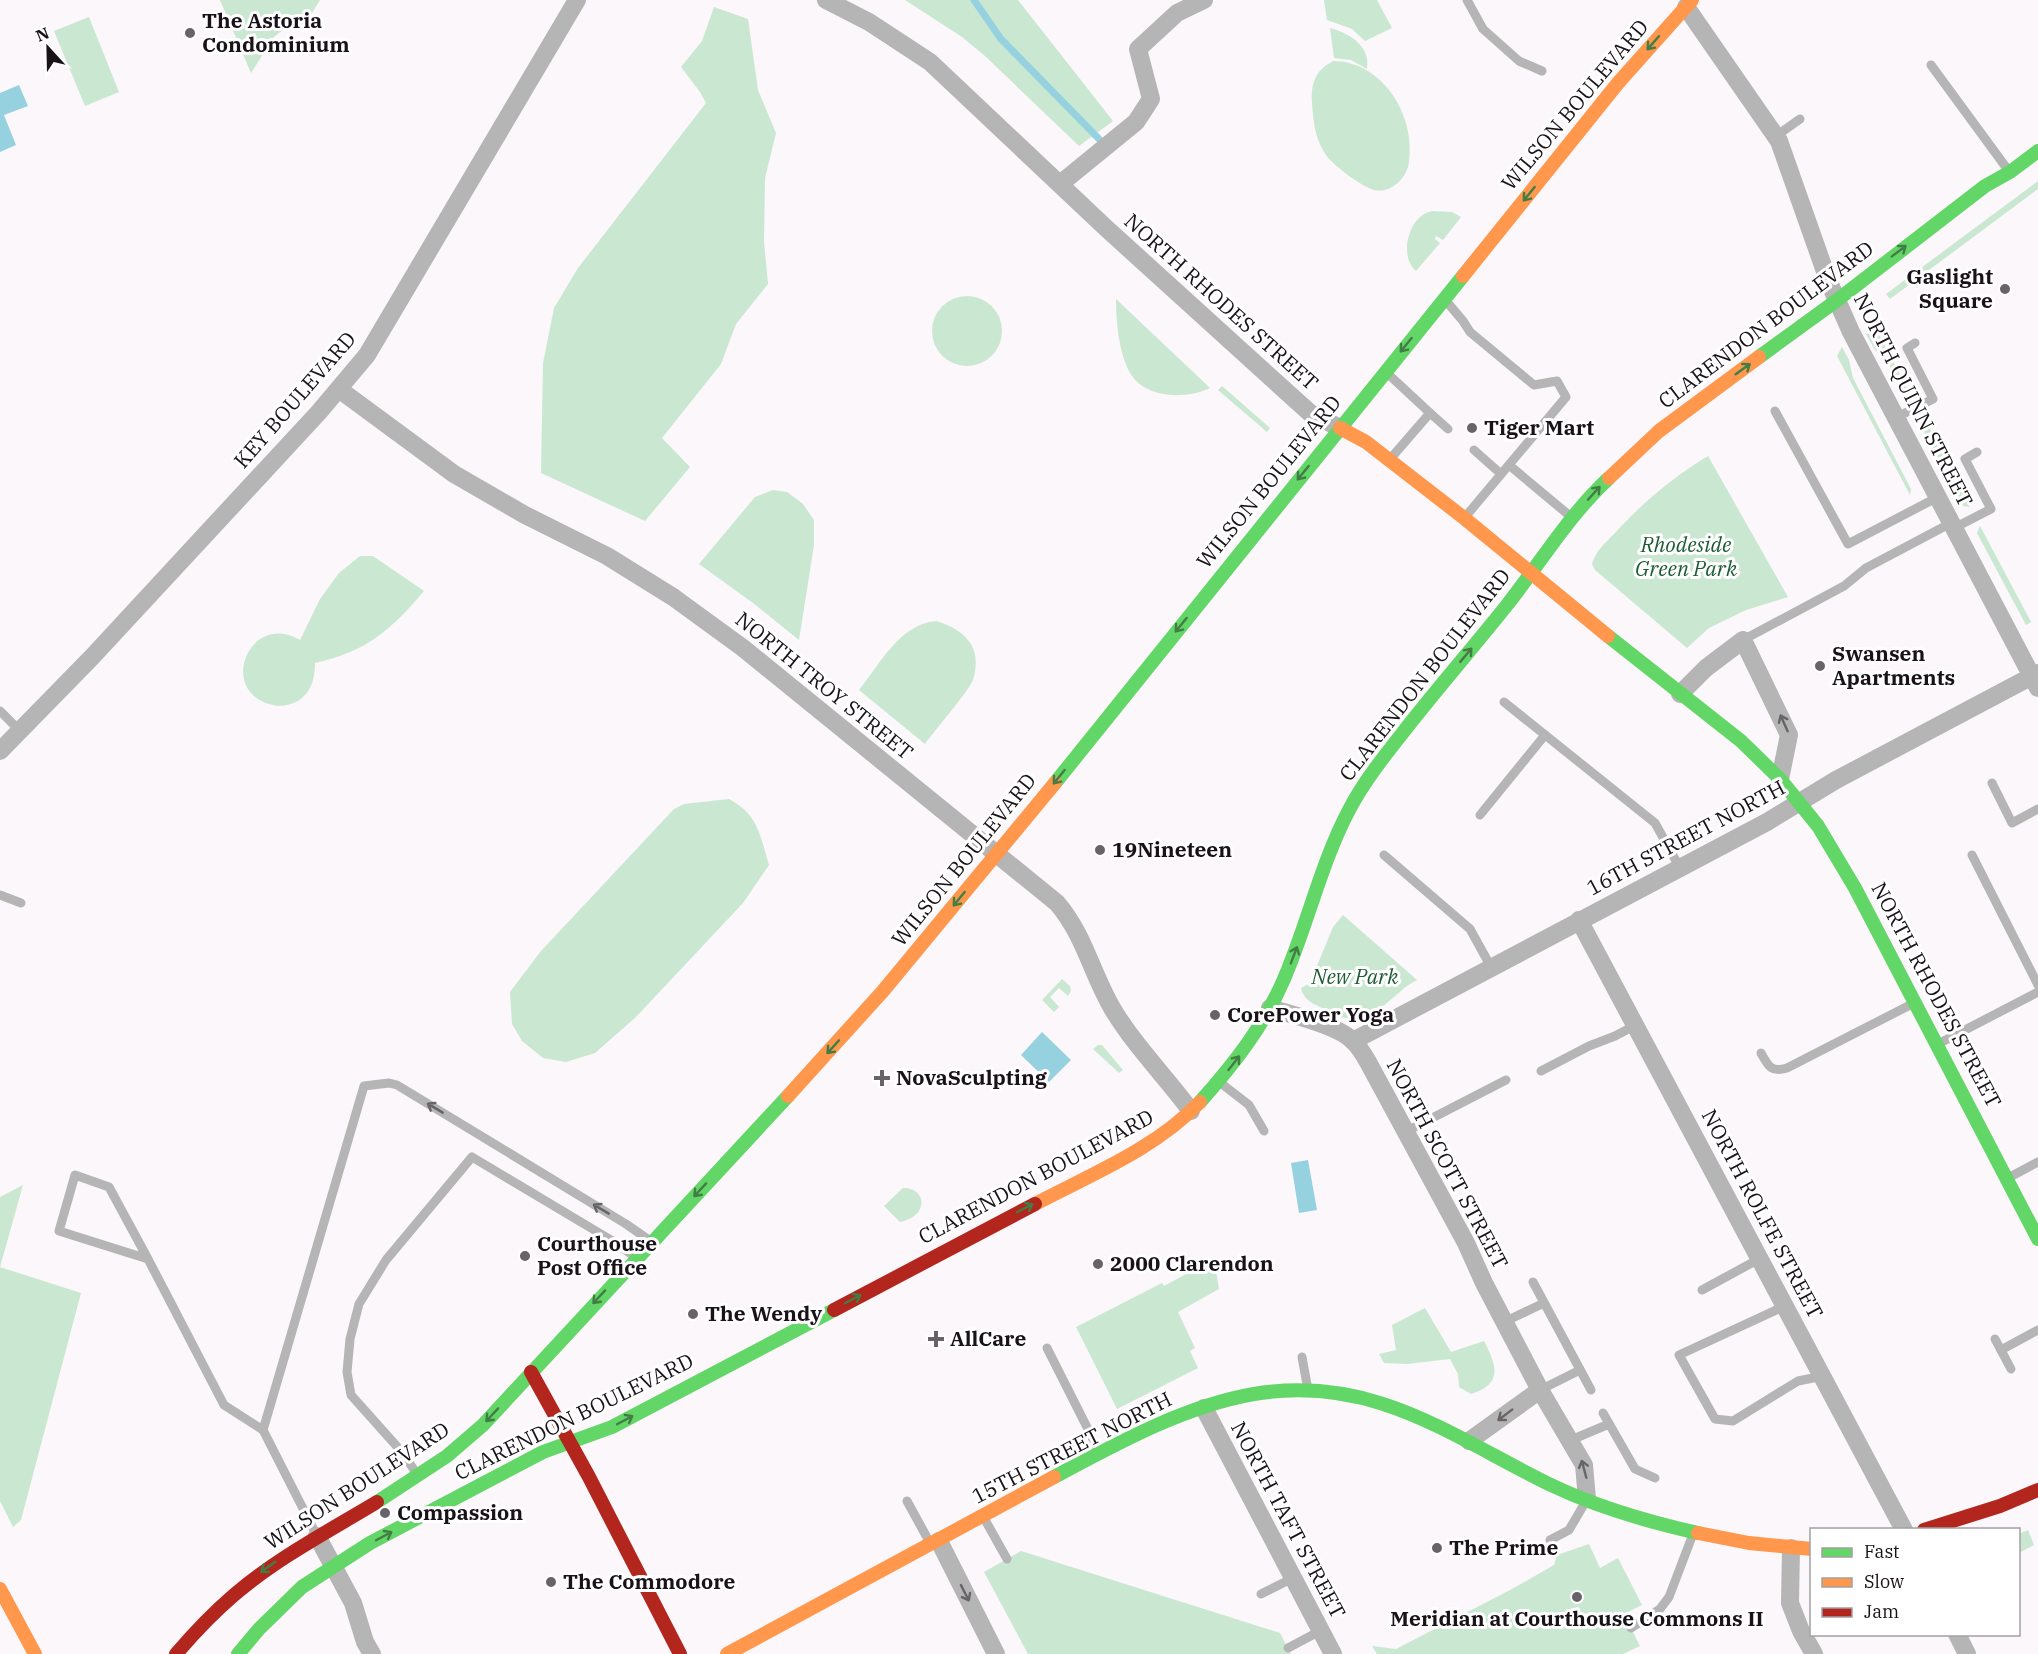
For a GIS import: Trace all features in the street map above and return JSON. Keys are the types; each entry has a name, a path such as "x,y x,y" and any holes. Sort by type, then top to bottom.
{"main road":[{"name":"WILSON BOULEVARD","path":"176,1654 233,1594 260,1573 317,1536 419,1476 467,1440 488,1420 650,1241 833,1048 883,992 996,854 1618,83 1689,3"},
{"name":"CLARENDON BOULEVARD","path":"238,1654 259,1629 296,1593 370,1543 543,1452 612,1426 1162,1136 1219,1082 1250,1042 1270,1008 1289,967 1335,838 1371,772 1508,604 1572,518 1619,468 1659,431 1836,301 1984,186 2010,172 2038,151"},
{"name":"NORTH RHODES STREET","path":"1340,428 1366,442 1390,460 1741,741 1800,802 1842,864 2038,1239"},
{"path":"531,1372 571,1442 680,1654"},
{"name":"15TH STREET NORTH","path":"727,1654 1100,1453 1165,1422 1255,1394 1309,1393 1359,1396 1392,1405 1470,1441 1558,1488 1587,1499 1634,1515 1694,1531 1747,1542 1810,1549"},
{"path":"1930,1528 2000,1506 2038,1490"},
{"path":"0,1588 35,1654"}],"street":[{"name":"KEY BOULEVARD","path":"0,751 18,730 92,657 340,390 367,355 577,0"},
{"name":"NORTH RHODES STREET","path":"826,0 869,22 930,62 1310,413 1340,428"},
{"path":"1060,184 1136,122 1151,99 1138,49 1177,13 1204,0"},
{"name":"NORTH QUINN STREET","path":"1689,3 1776,136 1836,301 1895,418 2036,679"},
{"name":"NORTH TROY STREET","path":"340,390 454,474 606,556 673,597 743,648 1057,903 1067,915 1085,946 1102,991 1120,1021 1191,1111"},
{"path":"1680,694 1706,668 1743,640 1789,735 1780,779"},
{"name":"16TH STREET NORTH","path":"1353,1041 1767,822 1836,780 2036,679"},
{"name":"NORTH ROLFE STREET","path":"1579,920 1903,1528"},
{"name":"NORTH SCOTT STREET","path":"1270,1008 1320,1023 1353,1041 1368,1062 1466,1243 1540,1390 1584,1465 1587,1499"},
{"path":"1470,1441 1540,1390"},
{"name":"NORTH TAFT STREET","path":"1204,1408 1333,1654"},
{"path":"317,1536 353,1602 365,1642 372,1654"},
{"path":"935,1543 996,1654"},
{"path":"1791,1548 1790,1603 1801,1631 1814,1654"},
{"path":"1958,1636 1967,1654"}],"lane":[{"path":"1467,0 1483,29 1519,61 1542,71"},
{"path":"1931,65 2010,172"},
{"path":"1776,136 1800,119"},
{"path":"1444,299 1470,332 1534,385 1557,381 1566,397 1464,518"},
{"path":"1895,418 1933,399 1907,348 1915,343"},
{"path":"1385,372 1448,429"},
{"path":"1775,411 1848,544 1938,497"},
{"path":"1390,460 1430,413"},
{"path":"1474,450 1501,474"},
{"path":"1743,640 1844,586 1866,568 1991,509 1965,459 1977,453"},
{"path":"1509,465 1572,518"},
{"path":"1504,702 1655,823 1680,868"},
{"path":"0,711 18,730"},
{"path":"1480,815 1545,735"},
{"path":"1992,783 2012,823 2038,809"},
{"path":"1384,855 1470,929 1491,967"},
{"path":"1972,855 2038,985"},
{"path":"0,895 21,903"},
{"path":"1936,1045 2038,992"},
{"path":"1761,1053 1772,1069 1787,1068 1914,1003"},
{"path":"1540,1071 1636,1025"},
{"path":"1407,1131 1506,1080"},
{"path":"1219,1082 1250,1105 1264,1131"},
{"path":"263,1430 363,1086 389,1083 397,1085 626,1224 650,1241"},
{"path":"419,1476 401,1451 351,1395 347,1372 350,1339 359,1305 386,1260 472,1157 636,1257"},
{"path":"2007,1178 2038,1162"},
{"path":"148,1260 59,1231 75,1175 109,1187 148,1260 224,1405 263,1430 317,1536"},
{"path":"1702,1290 1759,1259"},
{"path":"1533,1282 1591,1390"},
{"path":"1504,1322 1544,1303"},
{"path":"1785,1306 1679,1355 1715,1419 1732,1421 1798,1381 1823,1376"},
{"path":"2001,1350 2038,1330"},
{"path":"1995,1339 2011,1369"},
{"path":"1047,1348 1100,1453"},
{"path":"1302,1357 1309,1393"},
{"path":"1540,1390 1580,1370"},
{"path":"1603,1413 1635,1468 1655,1478"},
{"path":"1571,1440 1609,1424"},
{"path":"1550,1540 1566,1533 1587,1499"},
{"path":"907,1501 935,1543"},
{"path":"983,1516 1007,1559"},
{"path":"1631,1628 1660,1609 1669,1597 1676,1584 1694,1531"},
{"path":"1261,1594 1293,1578"},
{"path":"1288,1648 1320,1631"}],"green space":[{"path":"220,0 320,0 302,29 289,25 274,37 251,73"},
{"path":"905,0 1018,0 1113,121 1079,146 985,56 962,37"},
{"path":"1324,0 1377,0 1392,28 1365,41 1352,29 1327,20"},
{"path":"714,7 748,19 758,90 776,133 765,178 764,242 768,284 736,324 721,364 662,438 690,467 645,521 541,473 543,363 554,308 578,268 706,103 681,67 702,41"},
{"path":"89,17 119,92 85,106 54,31"},
{"path":"1330,28 1351,37 1362,47 1366,54 1367,69 1351,60 1334,58"},
{"path":"1333,61 1351,63 1367,70 1392,94 1401,109 1410,144 1408,168 1397,184 1386,190 1374,190 1341,170 1326,155 1319,143 1313,116 1312,89 1318,73"},
{"path":"2038,181 2038,189 1890,299 1886,294"},
{"path":"1432,211 1452,212 1461,217 1443,240 1436,236 1435,239 1440,243 1416,271 1408,256 1409,237 1417,220"},
{"path":"974,296 987,302 996,311 1000,317 1002,331 1000,345 992,356 981,364 960,366 942,356 934,345 932,324 942,306 953,298"},
{"path":"1116,299 1210,388 1191,394 1169,395 1158,393 1139,384 1132,376 1121,349"},
{"path":"1876,329 1913,399 1905,395 1887,361 1875,350 1866,334"},
{"path":"1842,347 1849,360 1853,378 1911,489 1910,495 1837,356"},
{"path":"1222,386 1270,428 1267,432 1218,390"},
{"path":"1923,416 1970,507 1963,506 1921,426"},
{"name":"Rhodeside Green Park","path":"1708,456 1788,597 1746,610 1709,628 1687,648 1595,570 1592,564 1601,548 1635,512 1670,482"},
{"path":"773,490 787,492 803,504 814,520 814,545 799,640 699,564 755,497"},
{"path":"1980,526 2031,622 2026,625 1977,533"},
{"path":"360,556 373,556 424,591 376,638 349,653 315,663 311,686 301,699 276,706 254,696 245,684 243,670 247,655 255,644 267,636 282,634 300,640 320,599 339,573"},
{"path":"936,621 956,630 970,642 976,659 976,669 970,686 925,744 859,690 901,637 912,629"},
{"path":"729,799 747,812 757,827 769,865 743,903 636,1017 595,1053 566,1062 543,1058 522,1041 512,1024 510,992 541,951 674,809 684,804"},
{"name":"New Park","path":"1343,915 1417,980 1385,1005 1364,1015 1351,1018 1340,1017 1314,1004 1306,998 1301,988 1310,983 1333,927"},
{"path":"1062,979 1070,986 1071,991 1068,996 1059,988 1050,997 1059,1007 1054,1012 1042,1000"},
{"path":"1102,1045 1123,1070 1119,1073 1093,1049"},
{"path":"23,1185 0,1267 0,1197"},
{"path":"903,1188 917,1193 921,1203 916,1215 900,1222 884,1206"},
{"path":"1214,1259 1219,1289 1178,1312 1195,1348 1190,1351 1198,1368 1117,1409 1076,1327 1162,1283 1164,1286"},
{"path":"0,1267 81,1293 21,1520 13,1527 0,1501"},
{"path":"1425,1308 1451,1352 1484,1341 1494,1366 1493,1379 1488,1385 1471,1394 1459,1387 1458,1374 1450,1359 1407,1364 1384,1363 1379,1354 1396,1350 1392,1325"},
{"path":"2028,1530 2034,1545 2020,1552 2020,1534"},
{"name":"Meridian at Courthouse Commons II","path":"1589,1544 1600,1568 1618,1558 1642,1605 1624,1614 1640,1646 1623,1654 1377,1654 1372,1646 1396,1649 1554,1565 1557,1555"},
{"path":"1021,1551 1280,1633 1291,1654 1028,1654 984,1572"}],"water":[{"path":"19,85 28,106 4,115 16,145 0,152 0,93"},
{"path":"1042,1032 1071,1060 1049,1082 1021,1055"},
{"path":"1308,1160 1317,1210 1299,1213 1291,1163"}],"waterway":[{"path":"974,0 1001,39 1099,139"}],"traffic: fast":[{"path":"1759,357 1836,301 1985,186 2010,172 2038,151"},
{"path":"1055,783 1463,276"},
{"path":"1200,1102 1247,1044 1276,996 1293,958 1330,851 1354,800 1380,762 1507,605 1568,523 1609,478"},
{"path":"1608,636 1741,741 1780,779 1818,826 1855,888 2038,1239"},
{"path":"377,1502 447,1456 483,1425 788,1096"},
{"path":"238,1654 259,1629 302,1587 370,1543 543,1452 612,1427 834,1310"},
{"path":"1054,1477 1151,1428 1202,1407 1254,1394 1297,1390 1337,1393 1375,1401 1410,1414 1551,1485 1586,1500 1642,1519 1698,1533"}],"traffic: slow":[{"path":"1463,276 1618,83 1692,0"},
{"path":"1609,478 1659,431 1759,357"},
{"path":"1340,428 1366,442 1464,518 1608,636"},
{"path":"788,1096 883,991 1055,783"},
{"path":"1035,1204 1143,1147 1163,1134 1200,1102"},
{"path":"727,1654 1054,1477"},
{"path":"1698,1533 1749,1543 1810,1549"},
{"path":"0,1589 35,1654"}],"traffic: jam":[{"path":"834,1310 1035,1204"},
{"path":"531,1372 589,1477 680,1654"},
{"path":"1930,1528 2000,1506 2038,1490"},
{"path":"176,1654 211,1616 268,1569 377,1502"}],"place":[{"name":"The Astoria Condominium","path":"190,33"},
{"name":"Gaslight Square","path":"2005,289"},
{"name":"Tiger Mart","path":"1472,428"},
{"name":"Swansen Apartments","path":"1820,666"},
{"name":"19Nineteen","path":"1100,850"},
{"name":"CorePower Yoga","path":"1215,1015"},
{"name":"NovaSculpting","path":"882,1078"},
{"name":"Courthouse Post Office","path":"525,1256"},
{"name":"2000 Clarendon","path":"1098,1264"},
{"name":"The Wendy","path":"693,1314"},
{"name":"AllCare","path":"936,1339"},
{"name":"Compassion","path":"385,1513"},
{"name":"The Prime","path":"1437,1548"},
{"name":"The Commodore","path":"551,1582"},
{"name":"Meridian at Courthouse Commons II","path":"1577,1597"}]}
